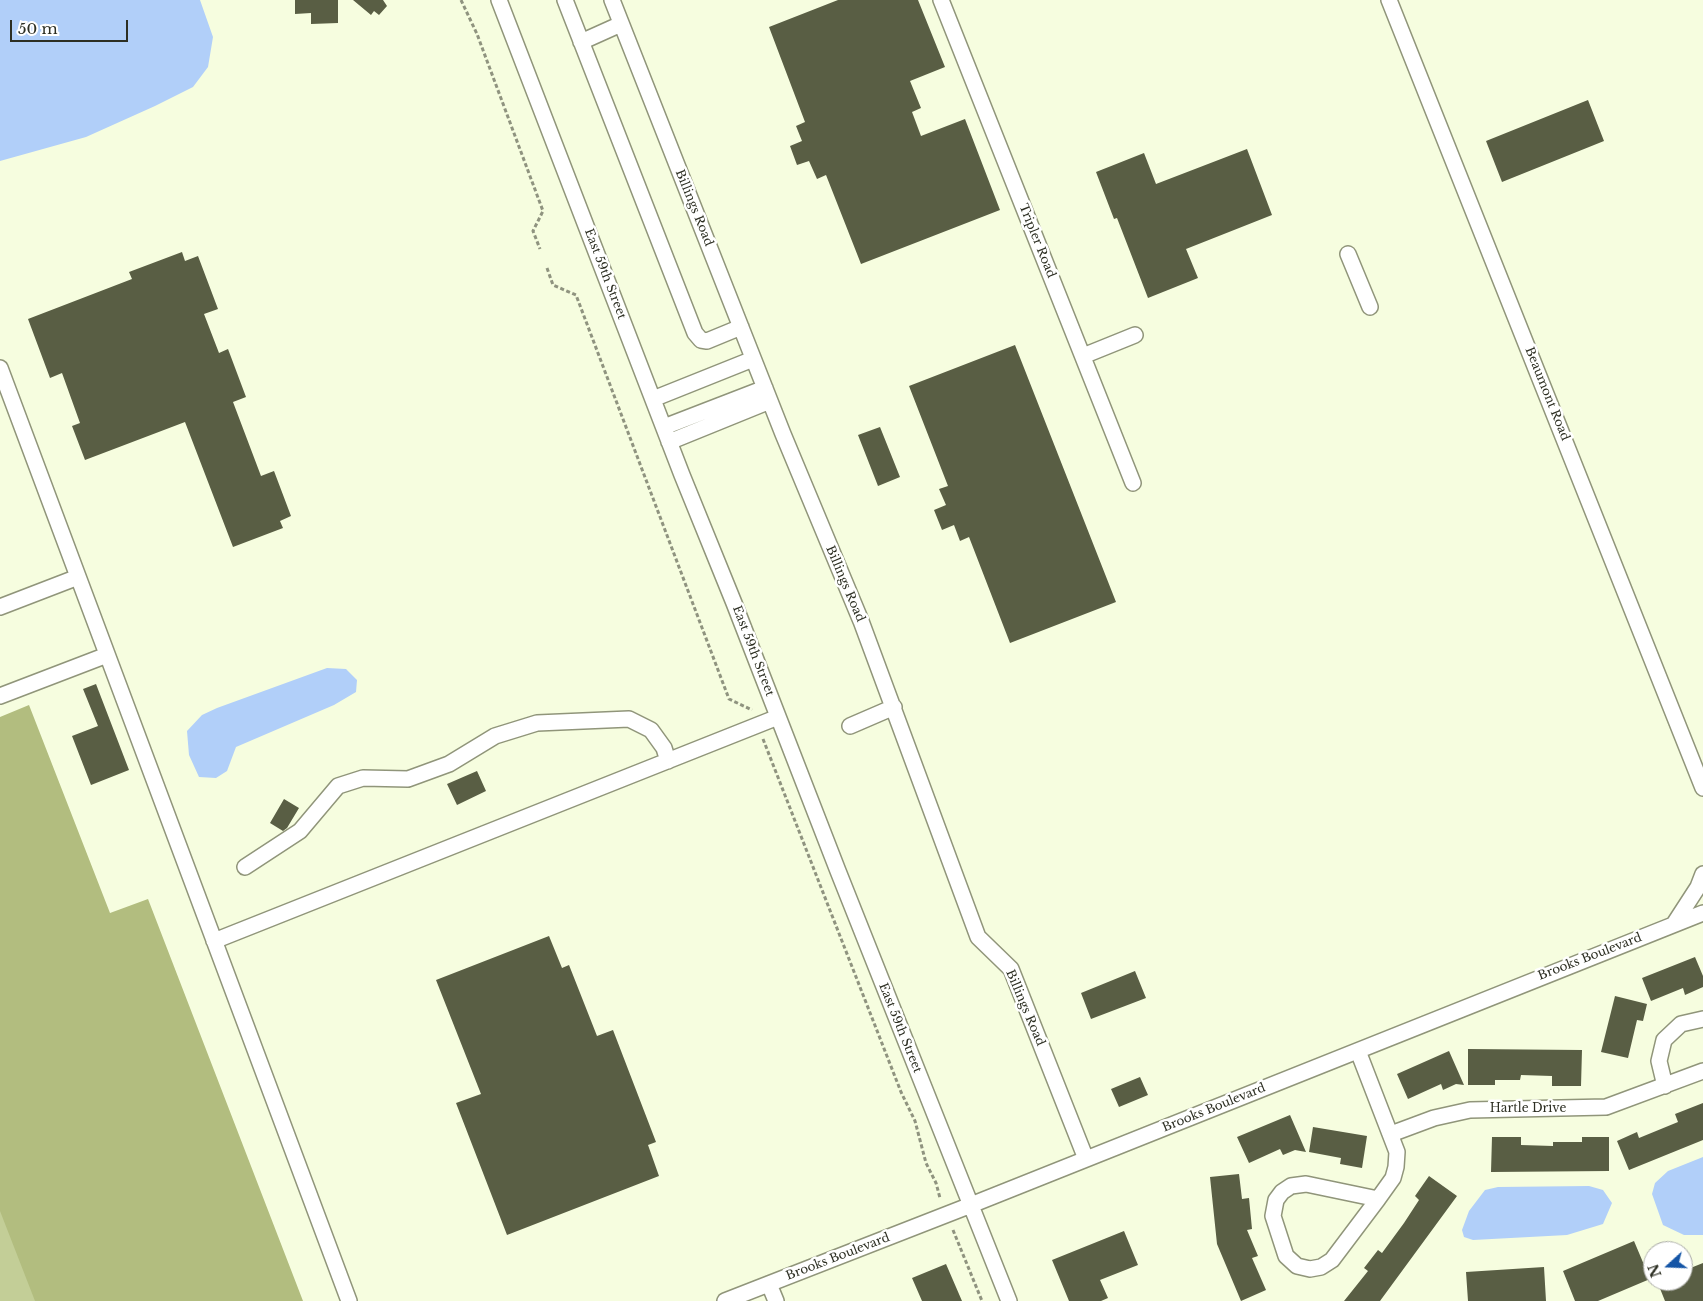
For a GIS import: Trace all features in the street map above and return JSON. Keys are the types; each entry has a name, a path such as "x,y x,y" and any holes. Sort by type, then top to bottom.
{"street":[{"name":"East 59th Street","path":"499,0 669,442 1009,1301"},
{"path":"564,0 695,332 701,340 707,341 741,327"},
{"name":"Billings Road","path":"612,0 753,359 894,707 978,937 1011,969 1086,1159"},
{"name":"Tripler Road","path":"941,0 1133,483"},
{"name":"Beaumont Road","path":"1390,0 1703,788"},
{"path":"581,42 621,24"},
{"path":"1348,254 1370,307"},
{"path":"1083,356 1135,335"},
{"path":"653,399 753,359"},
{"path":"0,368 349,1301"},
{"path":"664,427 767,394"},
{"path":"669,442 767,394"},
{"path":"0,607 78,577"},
{"path":"0,696 107,655"},
{"path":"850,726 894,707"},
{"path":"214,941 778,717"},
{"path":"245,867 300,831 338,786 363,778 408,779 449,764 494,736 537,723 628,719 651,730 664,748 668,761"},
{"path":"1674,924 1698,887 1703,874"},
{"name":"Brooks Boulevard","path":"725,1301 1703,913"},
{"path":"1665,1086 1660,1070 1659,1057 1664,1040 1681,1024 1703,1019"},
{"path":"1358,1051 1397,1152 1396,1167 1390,1183 1378,1199 1327,1264 1314,1269 1303,1268 1294,1264 1286,1256 1272,1216 1276,1200 1288,1188 1306,1184 1378,1199"},
{"name":"Hartle Drive","path":"1391,1134 1434,1118 1470,1110 1606,1107 1703,1071"},
{"path":"769,1284 776,1301"}],"path":[{"path":"461,0 477,34 543,211 533,231 540,248"},
{"path":"547,268 554,285 576,295 729,699 752,710"},
{"path":"763,739 901,1092 915,1121 926,1163 936,1183 940,1198"},
{"path":"953,1230 982,1301"}],"green space":[{"path":"29,705 110,913 148,899 303,1301 35,1301 0,1211 0,717"},
{"path":"31,1200 71,1301 0,1301 0,1211"}],"water":[{"path":"0,0 200,0 213,37 208,67 193,87 155,106 86,137 0,161"},
{"path":"327,668 346,669 357,680 356,692 334,705 236,747 227,771 216,778 199,777 189,755 187,731 202,715"},
{"path":"1703,1157 1703,1235 1684,1235 1663,1225 1652,1194 1655,1183 1668,1171"},
{"path":"1589,1186 1603,1190 1612,1203 1603,1224 1567,1235 1473,1240 1464,1237 1462,1230 1469,1211 1485,1190 1498,1187"}],"building":[{"path":"295,0 338,0 338,23 311,24 311,13 295,14"},
{"path":"353,0 383,0 387,6 379,15 374,11 371,15"},
{"path":"838,0 918,0 945,67 910,81 921,108 912,112 921,136 965,119 1000,210 861,264 826,175 817,179 809,161 797,165 790,146 802,141 796,126 805,122 769,27"},
{"path":"1588,100 1604,141 1502,182 1486,141"},
{"path":"1247,149 1272,215 1186,249 1198,278 1148,298 1117,218 1114,219 1096,172 1144,153 1156,184"},
{"path":"182,252 185,261 198,256 218,309 204,314 219,353 228,349 246,397 233,402 261,476 274,471 291,516 280,521 283,528 233,547 185,422 85,460 72,426 80,423 62,373 50,378 28,319 132,279 129,272"},
{"path":"1015,345 1116,602 1010,643 969,537 960,541 954,525 942,530 934,510 946,505 939,489 948,486 909,386"},
{"path":"880,427 900,477 878,486 858,435"},
{"path":"96,684 129,770 91,785 72,736 98,726 83,689"},
{"path":"477,771 486,791 457,805 447,784"},
{"path":"284,799 299,808 287,828 283,831 270,823"},
{"path":"549,936 562,968 569,965 597,1036 613,1030 656,1142 648,1145 659,1176 507,1235 456,1103 481,1094 436,980"},
{"path":"1695,957 1703,976 1703,987 1685,995 1683,988 1651,1001 1642,978"},
{"path":"1135,971 1146,998 1091,1019 1081,993"},
{"path":"1615,996 1647,1004 1643,1021 1637,1020 1628,1058 1601,1052"},
{"path":"1468,1049 1582,1050 1581,1086 1552,1086 1552,1076 1521,1075 1520,1080 1495,1080 1495,1085 1468,1085"},
{"path":"1449,1051 1464,1085 1456,1084 1443,1090 1441,1084 1408,1099 1397,1074"},
{"path":"1140,1077 1148,1095 1119,1107 1111,1089"},
{"path":"1703,1103 1703,1140 1629,1170 1617,1141 1637,1132 1639,1138 1678,1122 1675,1114"},
{"path":"1290,1115 1306,1152 1295,1150 1283,1155 1280,1149 1249,1163 1237,1137"},
{"path":"1313,1127 1367,1136 1362,1168 1340,1164 1341,1158 1309,1152"},
{"path":"1492,1137 1521,1137 1521,1145 1553,1146 1553,1142 1582,1142 1582,1137 1609,1137 1609,1171 1491,1172"},
{"path":"1239,1174 1242,1199 1249,1198 1252,1229 1247,1230 1258,1256 1252,1258 1266,1290 1241,1301 1217,1244 1210,1177"},
{"path":"1429,1176 1457,1196 1380,1301 1344,1301 1368,1271 1364,1268 1378,1250 1382,1253 1404,1223 1419,1200 1415,1196"},
{"path":"1124,1231 1138,1265 1100,1280 1108,1298 1101,1301 1069,1301 1052,1260"},
{"path":"1634,1241 1643,1262 1643,1282 1598,1301 1575,1301 1563,1271"},
{"path":"1703,1263 1703,1301 1665,1301 1661,1291 1693,1291 1693,1267"},
{"path":"946,1264 962,1301 922,1301 912,1278"},
{"path":"1544,1267 1546,1301 1468,1301 1466,1272"}]}
